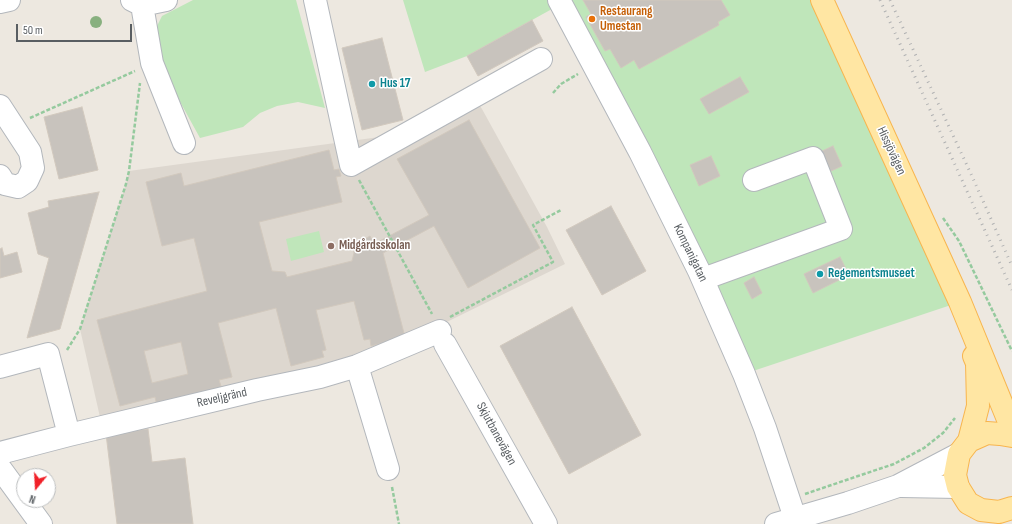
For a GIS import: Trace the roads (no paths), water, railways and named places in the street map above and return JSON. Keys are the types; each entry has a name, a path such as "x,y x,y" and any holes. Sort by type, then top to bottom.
{"main road":[{"name":"Hissjövägen","path":"822,0 960,302 1012,429"},
{"name":"Hissjövägen","path":"958,487 955,475 978,406 976,363 960,302"},
{"path":"964,447 987,433 1012,436"},
{"path":"958,487 968,502 983,517 1012,508"}],"street":[{"path":"0,2 9,0"},
{"path":"166,0 137,3 147,66 184,143"},
{"path":"316,0 351,165 541,59"},
{"name":"Kompanigatan","path":"559,0 640,152 703,280 766,428 789,516"},
{"path":"0,106 30,152 33,168 27,181 18,187 5,184 0,176"},
{"path":"703,280 841,229 813,158 754,180"},
{"name":"Reveljgränd","path":"0,453 257,390 320,378 357,366 441,333"},
{"name":"Skjutbanevägen","path":"441,333 546,524"},
{"path":"0,367 48,354 69,435"},
{"path":"357,366 388,469"},
{"path":"789,516 848,503 898,486 964,447"},
{"path":"0,468 41,524"},
{"path":"898,486 958,487"}],"railway":[{"path":"880,0 1012,290"},
{"path":"890,0 1012,266"}],"place":[{"name":"Restaurang Umestan","path":"592,19"},
{"name":"Hus 17","path":"372,84"},
{"name":"Midgårdsskolan","path":"331,246"},
{"name":"Regementsmuseet","path":"820,274"}]}
